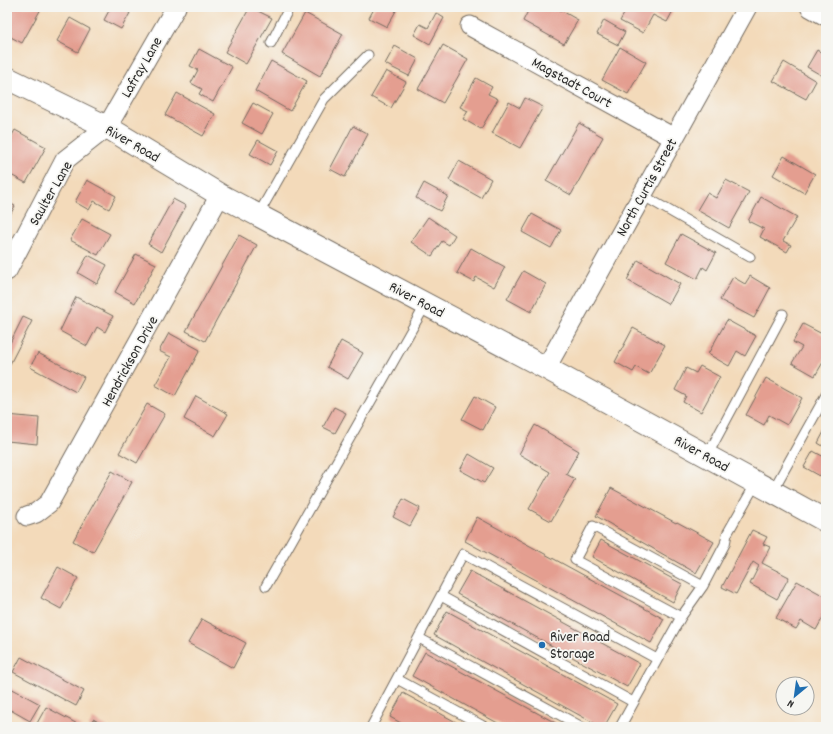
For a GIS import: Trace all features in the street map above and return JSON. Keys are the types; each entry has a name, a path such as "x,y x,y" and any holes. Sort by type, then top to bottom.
{"street":[{"name":"Lafray Lane","path":"107,127 176,7"},
{"name":"North Curtis Street","path":"546,368 747,7"},
{"path":"810,7 826,16"},
{"name":"Magstadt Court","path":"470,26 674,138"},
{"name":"River Road","path":"7,78 107,127 220,195 546,368 826,521"},
{"name":"Saulter Lane","path":"7,271 65,160 107,127"},
{"name":"Hendrickson Drive","path":"27,516 36,513 49,503 220,195"}],"lane":[{"path":"271,43 289,8 287,7"},
{"path":"258,215 324,99 368,55"},
{"path":"642,195 750,257"},
{"path":"266,586 426,304"},
{"path":"706,456 783,314"},
{"path":"620,727 681,617 703,586 725,544 727,534 764,488 826,395"},
{"path":"681,617 575,560 593,526 703,586"},
{"path":"372,726 463,554 657,659"},
{"path":"441,596 634,702"},
{"path":"419,638 582,727"},
{"path":"397,679 485,727"}],"building":[{"path":"10,7 42,7 22,43 7,35 7,12"},
{"path":"111,7 119,7 130,13 121,29 104,20"},
{"path":"250,7 272,18 246,64 225,52"},
{"path":"375,7 398,7 387,27 369,18"},
{"path":"530,7 555,7 578,20 564,44 523,21"},
{"path":"628,7 642,9 643,7 675,7 667,22 653,15 643,33 620,21"},
{"path":"305,13 343,34 320,76 282,54"},
{"path":"436,13 444,18 430,44 414,35 420,24 428,28"},
{"path":"70,18 90,29 78,52 57,41"},
{"path":"604,20 625,32 618,45 597,34"},
{"path":"443,45 468,59 443,103 418,89"},
{"path":"395,46 418,59 409,76 385,64"},
{"path":"620,47 646,62 628,94 602,80"},
{"path":"199,49 232,67 213,102 199,94 202,89 191,83 198,70 190,66"},
{"path":"817,50 826,55 826,78 807,67"},
{"path":"271,61 307,81 290,111 255,91"},
{"path":"784,62 816,81 806,99 773,81"},
{"path":"386,71 406,82 391,108 371,97"},
{"path":"476,78 492,87 488,94 498,99 481,129 463,119 468,111 460,107"},
{"path":"177,93 215,114 203,136 165,115"},
{"path":"525,98 543,107 520,148 492,133 509,102 520,108"},
{"path":"253,103 273,114 262,134 242,123"},
{"path":"579,123 603,137 571,195 546,181"},
{"path":"353,126 368,134 345,177 330,169"},
{"path":"15,130 46,147 26,183 7,173 7,144"},
{"path":"258,140 278,151 270,165 250,154"},
{"path":"784,156 815,174 804,193 773,175"},
{"path":"459,161 491,179 481,198 449,180"},
{"path":"87,180 116,196 109,209 94,201 89,210 75,202"},
{"path":"726,180 749,192 729,228 697,210 707,193 716,198"},
{"path":"424,183 448,196 440,211 416,198"},
{"path":"761,197 797,217 783,241 791,245 787,252 760,237 764,229 748,221"},
{"path":"173,199 186,206 161,252 148,244"},
{"path":"7,202 15,206 7,220"},
{"path":"532,214 561,230 551,248 522,232"},
{"path":"428,217 455,235 449,245 442,241 432,256 411,242"},
{"path":"82,219 110,234 98,255 70,240"},
{"path":"681,234 716,253 707,270 703,267 697,279 666,262"},
{"path":"239,235 257,245 205,341 186,331"},
{"path":"471,248 505,267 494,287 476,277 474,282 457,273"},
{"path":"136,254 156,264 135,303 115,292"},
{"path":"88,255 107,265 97,284 78,273"},
{"path":"638,260 680,284 669,304 627,280"},
{"path":"523,271 546,284 531,312 507,299"},
{"path":"750,276 770,288 754,318 720,300 733,277 745,284"},
{"path":"76,297 113,316 105,332 97,327 87,346 60,331"},
{"path":"23,317 32,321 10,364 7,363 7,349"},
{"path":"727,320 756,336 745,356 737,351 729,366 708,354"},
{"path":"803,324 826,336 826,357 815,376 792,363 802,347 793,342"},
{"path":"633,328 665,345 649,374 636,367 633,372 615,362"},
{"path":"169,333 200,350 175,396 155,385 171,357 159,351"},
{"path":"341,341 363,353 348,379 327,367"},
{"path":"38,353 84,377 76,392 30,367"},
{"path":"700,366 720,377 701,412 683,402 686,396 675,390 686,368 696,373"},
{"path":"766,378 802,398 787,425 769,415 764,425 746,415"},
{"path":"196,396 228,414 215,436 184,419"},
{"path":"475,396 495,407 483,430 462,419"},
{"path":"147,404 165,414 137,463 119,453"},
{"path":"334,407 346,413 335,433 323,427"},
{"path":"7,415 39,418 37,444 7,441"},
{"path":"535,425 579,451 566,474 575,479 551,521 529,509 550,472 519,454"},
{"path":"826,428 826,448 818,443"},
{"path":"813,451 826,458 826,464 820,476 804,467"},
{"path":"469,454 493,468 484,483 460,470"},
{"path":"112,471 132,482 93,552 73,541"},
{"path":"611,488 714,542 696,573 596,516"},
{"path":"403,499 420,508 410,526 393,517"},
{"path":"477,517 664,619 651,643 465,541"},
{"path":"752,530 767,537 763,544 770,547 762,563 789,577 777,599 750,584 759,566 753,562 736,594 722,587"},
{"path":"601,540 682,584 673,602 592,557"},
{"path":"58,567 78,578 61,609 41,598"},
{"path":"470,571 640,664 627,687 457,594"},
{"path":"797,581 826,597 826,612 816,630 801,621 796,629 776,618"},
{"path":"447,611 617,704 604,727 601,727 434,635"},
{"path":"202,619 246,643 233,668 188,643"},
{"path":"425,652 563,727 505,727 412,676"},
{"path":"21,657 84,691 76,706 13,672"},
{"path":"7,686 40,704 30,721 7,708"},
{"path":"403,693 465,727 408,727 390,717"},
{"path":"46,707 83,727 40,727 36,725"},
{"path":"93,719 108,727 88,727"}],"place":[{"name":"River Road Storage","path":"542,645"}]}
